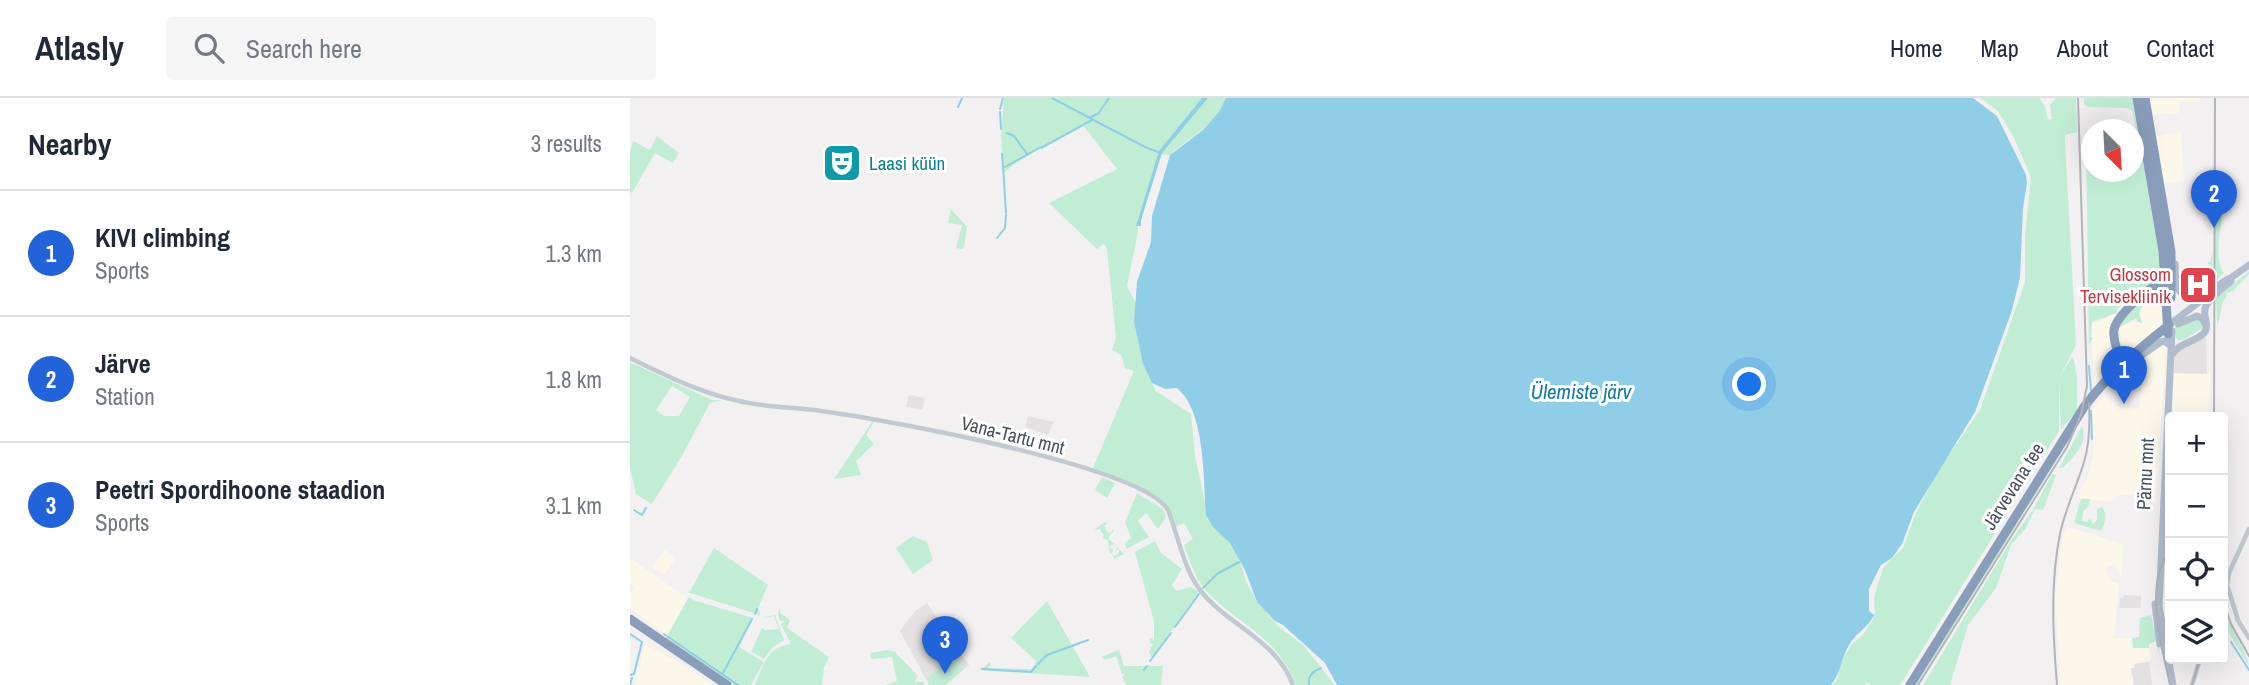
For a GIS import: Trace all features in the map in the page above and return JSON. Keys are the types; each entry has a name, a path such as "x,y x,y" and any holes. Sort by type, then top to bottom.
{"highway":[{"name":"Pärnu mnt","path":"2137,98 2171,252 2164,287"},
{"name":"Pärnu mnt","path":"2145,98 2152,163"},
{"name":"Pärnu mnt","path":"2161,211 2164,287 2170,332"},
{"path":"2112,373 2121,351 2114,332 2118,319 2127,309 2164,287"},
{"name":"Järvevana tee","path":"1911,685 2084,407 2112,373 2141,346 2170,332"},
{"name":"Järvevana tee","path":"1911,685 2087,406 2123,367 2170,332"},
{"path":"2121,351 2131,351 2141,346"},
{"path":"630,622 720,685"},
{"path":"630,622 727,685"}],"main road":[{"path":"2171,252 2178,288 2185,295 2200,295 2230,280"},
{"path":"2123,367 2165,341 2170,332 2249,267"},
{"path":"2171,356 2182,345 2204,333 2207,325 2204,315 2206,306 2230,280"},
{"path":"2170,332 2182,345"},
{"name":"Pärnu mnt","path":"2159,552 2171,356 2170,332"},
{"name":"Pärnu mnt","path":"2170,332 2159,552 2159,606 2170,685"}],"street":[{"name":"Vana-Tartu mnt","path":"630,358 698,389 730,399 765,406 833,412 1003,445 1073,465 1149,494 1162,502 1168,510 1189,569 1202,591 1227,615 1265,644 1278,659 1293,685"},
{"path":"2228,575 2249,529"},
{"path":"2228,596 2249,638"},
{"path":"2192,685 2198,664"}],"shaded area":[{"path":"2148,98 2201,98 2199,102 2180,101 2179,113 2153,115"},
{"path":"2181,132 2184,181 2164,183 2155,137"},
{"path":"2162,297 2163,325 2134,347 2129,349 2123,346 2119,328 2126,323 2138,322 2141,308 2148,298"},
{"path":"2117,313 2114,364 2094,383 2091,324"},
{"path":"2206,336 2207,374 2174,373 2175,353"},
{"path":"2162,343 2166,344 2156,502 2134,500 2133,495 2118,495 2110,502 2078,498 2082,485 2087,480 2093,457 2093,409 2104,395 2118,407 2139,409 2143,379 2117,378"},
{"path":"2174,373 2210,374 2208,412 2172,412"},
{"path":"909,395 925,398 922,410 906,407"},
{"path":"1028,416 1054,422 1048,435 1025,427"},
{"path":"2067,527 2123,544 2122,577 2115,564 2108,566 2106,570 2111,582 2119,584 2114,638 2132,638 2133,648 2149,648 2151,660 2134,664 2134,685 2061,685 2055,596 2062,542"},
{"path":"665,550 676,558 664,575 652,567"},
{"path":"630,558 687,598 668,636 630,609 630,593 634,587 630,584"},
{"path":"2165,565 2165,635 2162,621"},
{"path":"2124,595 2141,596 2141,608 2119,608 2120,598"},
{"path":"927,603 969,665 945,685 929,685 900,631 915,611"},
{"path":"645,642 697,674 713,685 635,685"},
{"path":"2149,662 2152,685 2134,685 2131,668 2134,668 2134,664"}],"green space":[{"path":"1004,98 1226,98 1216,115 1202,130 1170,155 1161,154 1137,221 1138,232 1127,286 1137,305 1134,322 1143,364 1156,391 1191,414 1195,456 1208,517 1236,546 1246,582 1257,601 1278,626 1303,645 1335,685 1296,685 1288,668 1269,643 1221,605 1200,583 1184,545 1193,539 1184,523 1176,527 1171,512 1153,494 1093,468 1134,371 1125,368 1121,355 1112,350 1116,338 1107,249 1104,244 1097,249 1049,203 1117,169 1082,124 1014,164 1004,173 1001,136"},
{"path":"1980,98 2039,98 2045,106 2048,120 2052,119 2050,105 2056,98 2076,98 2077,132 2065,135 2065,140 2076,345 2060,376 2073,356 2077,377 2077,411 2061,429 2059,379 2059,431 1900,685 1871,685 1866,682 1865,685 1832,685 1838,678 1839,667 1851,645 1862,636 1872,621 1875,612 1874,597 1883,568 1903,548 1916,513 1938,471 1980,410 2025,282 2025,235 2031,177 2013,136 1997,110"},
{"path":"2084,98 2134,98 2137,119 2134,119 2132,110 2125,108 2088,107 2084,104"},
{"path":"657,136 679,153 673,163 655,153 632,193 630,152 633,141 650,150"},
{"path":"2144,158 2160,255 2160,279 2133,300 2129,298 2116,310 2117,313 2092,322 2093,338 2089,345 2087,182 2144,182"},
{"path":"2216,207 2224,207 2218,251 2224,273 2215,282"},
{"path":"951,209 967,227 962,249 956,248 962,225 948,223"},
{"path":"2213,251 2211,288 2202,293 2186,295 2178,285 2181,284 2183,290 2203,285 2206,277 2206,283 2210,283 2210,265 2207,263 2210,262"},
{"path":"2249,271 2233,291 2226,293 2217,325 2216,298"},
{"path":"2147,298 2139,313 2142,323 2136,318 2119,328 2122,320"},
{"path":"2193,317 2202,320 2203,328 2183,340 2177,340 2174,328"},
{"path":"630,362 712,400 721,400 710,403 652,504 636,494 630,468","holes":["672,386 690,397 679,416 664,416 656,410"]},
{"path":"872,422 866,435 874,444 856,461 861,475 834,479"},
{"path":"2082,426 2082,444 2072,459 2063,468 2059,468"},
{"path":"2074,432 1917,685 1915,685 2072,433"},
{"path":"2052,474 2056,475 2043,510 2035,509 2026,528 2011,545 1996,588 1968,625 1950,685 1923,685 2012,539 2034,508"},
{"path":"1102,477 1115,483 1107,498 1095,490"},
{"path":"1137,493 1163,509 1166,517 1158,529 1146,513 1138,521 1149,537 1126,549 1125,543 1131,538 1125,522"},
{"path":"2081,499 2090,499 2083,511 2082,521 2088,522 2091,519 2093,525 2097,519 2097,509 2102,507 2104,510 2105,519 2101,531 2074,523"},
{"path":"1105,522 1110,526 1104,526 1108,533 1112,532 1112,529 1114,532 1109,539 1114,544 1109,547 1108,540 1102,538 1104,536 1100,529 1094,530"},
{"path":"913,536 927,542 933,560 913,574 896,548"},
{"path":"1155,541 1161,553 1182,569 1172,585 1176,591 1191,587 1199,592 1152,658 1149,652 1153,644 1149,638 1154,642 1154,621 1135,552"},
{"path":"714,548 768,585 758,608 760,615 687,592"},
{"path":"1119,549 1124,554 1114,559 1112,554 1114,556 1119,553"},
{"path":"689,597 753,618 739,647 764,662 751,685 732,685 665,640"},
{"path":"1047,601 1090,677 980,670 990,662 988,668 1032,669 1036,661 1011,638"},
{"path":"780,608 780,613 790,620 787,628 829,657 824,667 822,685 755,685 772,652 783,645 791,644 781,624 785,621 780,621 778,614"},
{"path":"775,615 784,640 773,647 764,659 751,652 762,628 779,629 774,616 755,619"},
{"path":"2151,615 2160,656 2156,641 2149,644 2149,648 2133,648 2132,638 2139,637 2140,618"},
{"path":"2228,618 2246,655 2249,666 2228,631"},
{"path":"888,650 895,652 918,676 915,681 917,684 917,681 924,682 924,685 885,685 897,681 892,657 871,659 870,653"},
{"path":"1119,650 1124,666 1163,666 1161,685 1126,685 1122,677 1125,674 1122,674 1116,656 1105,660 1101,657"},
{"path":"954,654 964,669 945,685 929,685 927,679"}],"water":[{"path":"1202,98 1208,98 1162,153 1141,226 1136,226 1159,151"},
{"name":"Ülemiste järv","path":"1226,98 1973,98 1997,116 2026,175 2027,183 2023,208 2020,278 2012,310 1975,412 1914,512 1902,544 1892,558 1881,565 1869,589 1869,611 1874,615 1849,645 1831,685 1337,685 1325,663 1275,621 1257,602 1245,570 1230,543 1213,527 1206,515 1201,447 1193,413 1177,388 1165,389 1152,383 1143,364 1134,322 1137,282 1151,242 1152,216 1170,155 1203,130 1219,112"}],"waterway":[{"path":"958,107 962,98"},
{"path":"1000,109 1003,98"},
{"path":"1052,98 1158,152"},
{"path":"1091,117 1098,114 1109,98"},
{"path":"1000,112 1001,129"},
{"path":"1041,148 1092,120"},
{"path":"1007,133 1014,136 1027,154"},
{"path":"1005,167 1039,148"},
{"path":"1002,154 1004,180"},
{"path":"1004,181 1006,213"},
{"path":"997,238 1005,228 1006,215"},
{"path":"2089,366 2091,391"},
{"path":"2091,411 2092,439"},
{"path":"634,510 642,515 646,508"},
{"path":"1203,588 1217,574 1239,562"},
{"path":"1175,627 1199,594"},
{"path":"755,614 757,609"},
{"path":"723,673 752,619"},
{"path":"1150,661 1171,633"},
{"path":"630,634 642,642 634,674 630,675"},
{"path":"664,634 738,685"},
{"path":"1038,664 1047,655 1088,640"},
{"path":"2231,642 2249,670"},
{"path":"982,669 1031,672 1036,666"},
{"path":"1144,670 1147,666"},
{"path":"1309,685 1311,675 1321,668"},
{"path":"630,685 632,678"}],"tram line":[{"path":"2165,560 2157,580 2156,598 2159,634 2170,685"},
{"path":"2192,685 2198,664"}],"railway":[{"path":"1918,685 2067,447 2081,415 2087,386 2078,98"},
{"path":"2214,412 2215,98"},
{"path":"2057,685 2053,609 2057,553 2065,516 2086,455 2089,403"},
{"path":"2228,615 2249,656"}],"place":[{"name":"Laasi küün","path":"842,163"},
{"name":"Järve","path":"2214,228"},
{"name":"Glossom Tervisekliinik","path":"2198,285"},
{"name":"KIVI climbing","path":"2124,404"},
{"name":"Peetri Spordihoone staadion","path":"945,674"}]}
